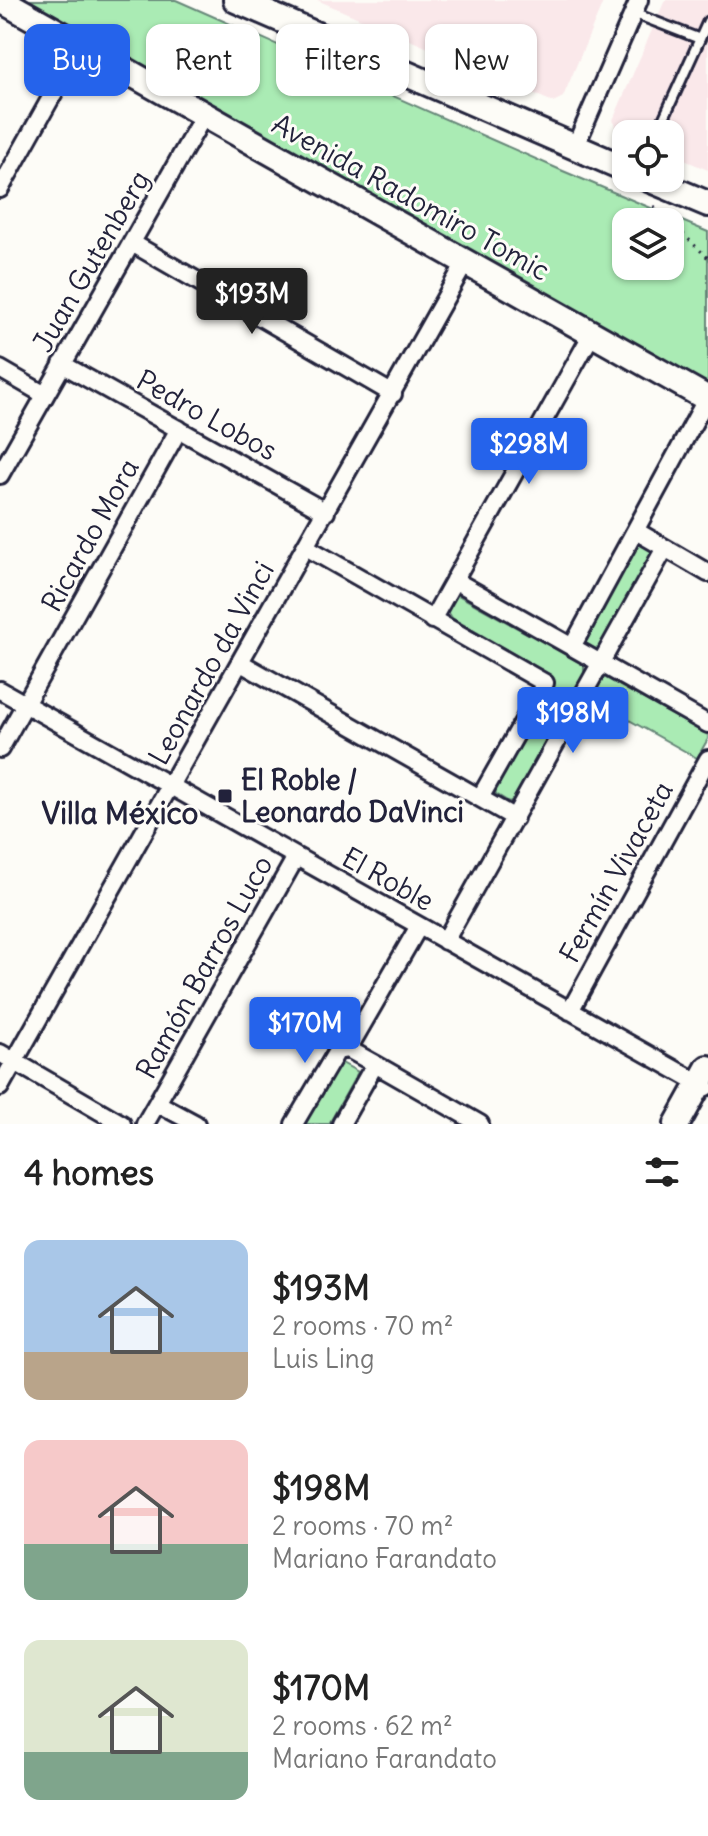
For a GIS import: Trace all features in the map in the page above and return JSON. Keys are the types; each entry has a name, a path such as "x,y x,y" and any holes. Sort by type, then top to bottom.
{"street":[{"name":"Avenida Radomiro Tomic","path":"1,0 45,24"},
{"path":"236,0 612,163"},
{"path":"575,147 636,7"},
{"name":"Avenida Radomiro Tomic","path":"130,72 707,398"},
{"path":"0,189 52,96"},
{"name":"Juan Gutenberg","path":"0,475 204,115"},
{"path":"656,192 708,204"},
{"path":"132,243 393,394"},
{"name":"Leonardo da Vinci","path":"0,1087 7,1058 171,787 465,263"},
{"path":"432,620 592,334"},
{"name":"Pedro Lobos","path":"62,364 326,512"},
{"path":"0,369 45,395"},
{"path":"572,647 707,398"},
{"name":"Ricardo Mora","path":"0,749 179,429"},
{"path":"636,531 708,573"},
{"path":"306,547 545,683 480,798"},
{"path":"445,941 665,548"},
{"path":"454,580 708,724"},
{"path":"241,663 515,818"},
{"name":"El Roble","path":"0,690 570,1011 705,1080"},
{"name":"Fermín Vivaceta","path":"570,1011 708,759"},
{"name":"Ramón Barros Luco","path":"145,1124 296,857"},
{"path":"348,1049 419,926"},
{"path":"294,1124 337,1051 348,1049 480,1124"},
{"path":"7,1058 122,1124"},
{"path":"341,1124 375,1064"},
{"path":"677,1124 705,1080"},
{"path":"157,1103 196,1124"}],"lane":[{"path":"636,7 700,39"},
{"path":"663,120 708,21"}],"path":[{"path":"649,192 708,258"}],"shaded area":[{"path":"317,0 604,0 563,97 553,102 537,95 537,24 425,24 425,47 409,40 409,24 373,24"},
{"path":"665,0 708,0 708,170 684,160 684,120 613,120"}],"green space":[{"path":"16,0 176,0 230,24 146,24 146,73 130,64 130,24 59,24"},
{"path":"260,37 276,44 276,96 393,96 651,208 612,208 612,280 684,280 684,222 708,232 708,386 188,96 260,96"},
{"path":"638,542 656,552 600,651 582,641"},
{"path":"456,594 584,665 584,677 517,798 509,802 496,794 494,786 555,682 549,674 452,618 447,610"},
{"path":"602,676 708,735 697,758 590,698"},
{"path":"340,1062 358,1072 329,1124 305,1124"}],"place":[{"name":"El Roble / Leonardo DaVinci","path":"225,796"}],"district":[{"name":"Villa México","path":"120,813"}]}
